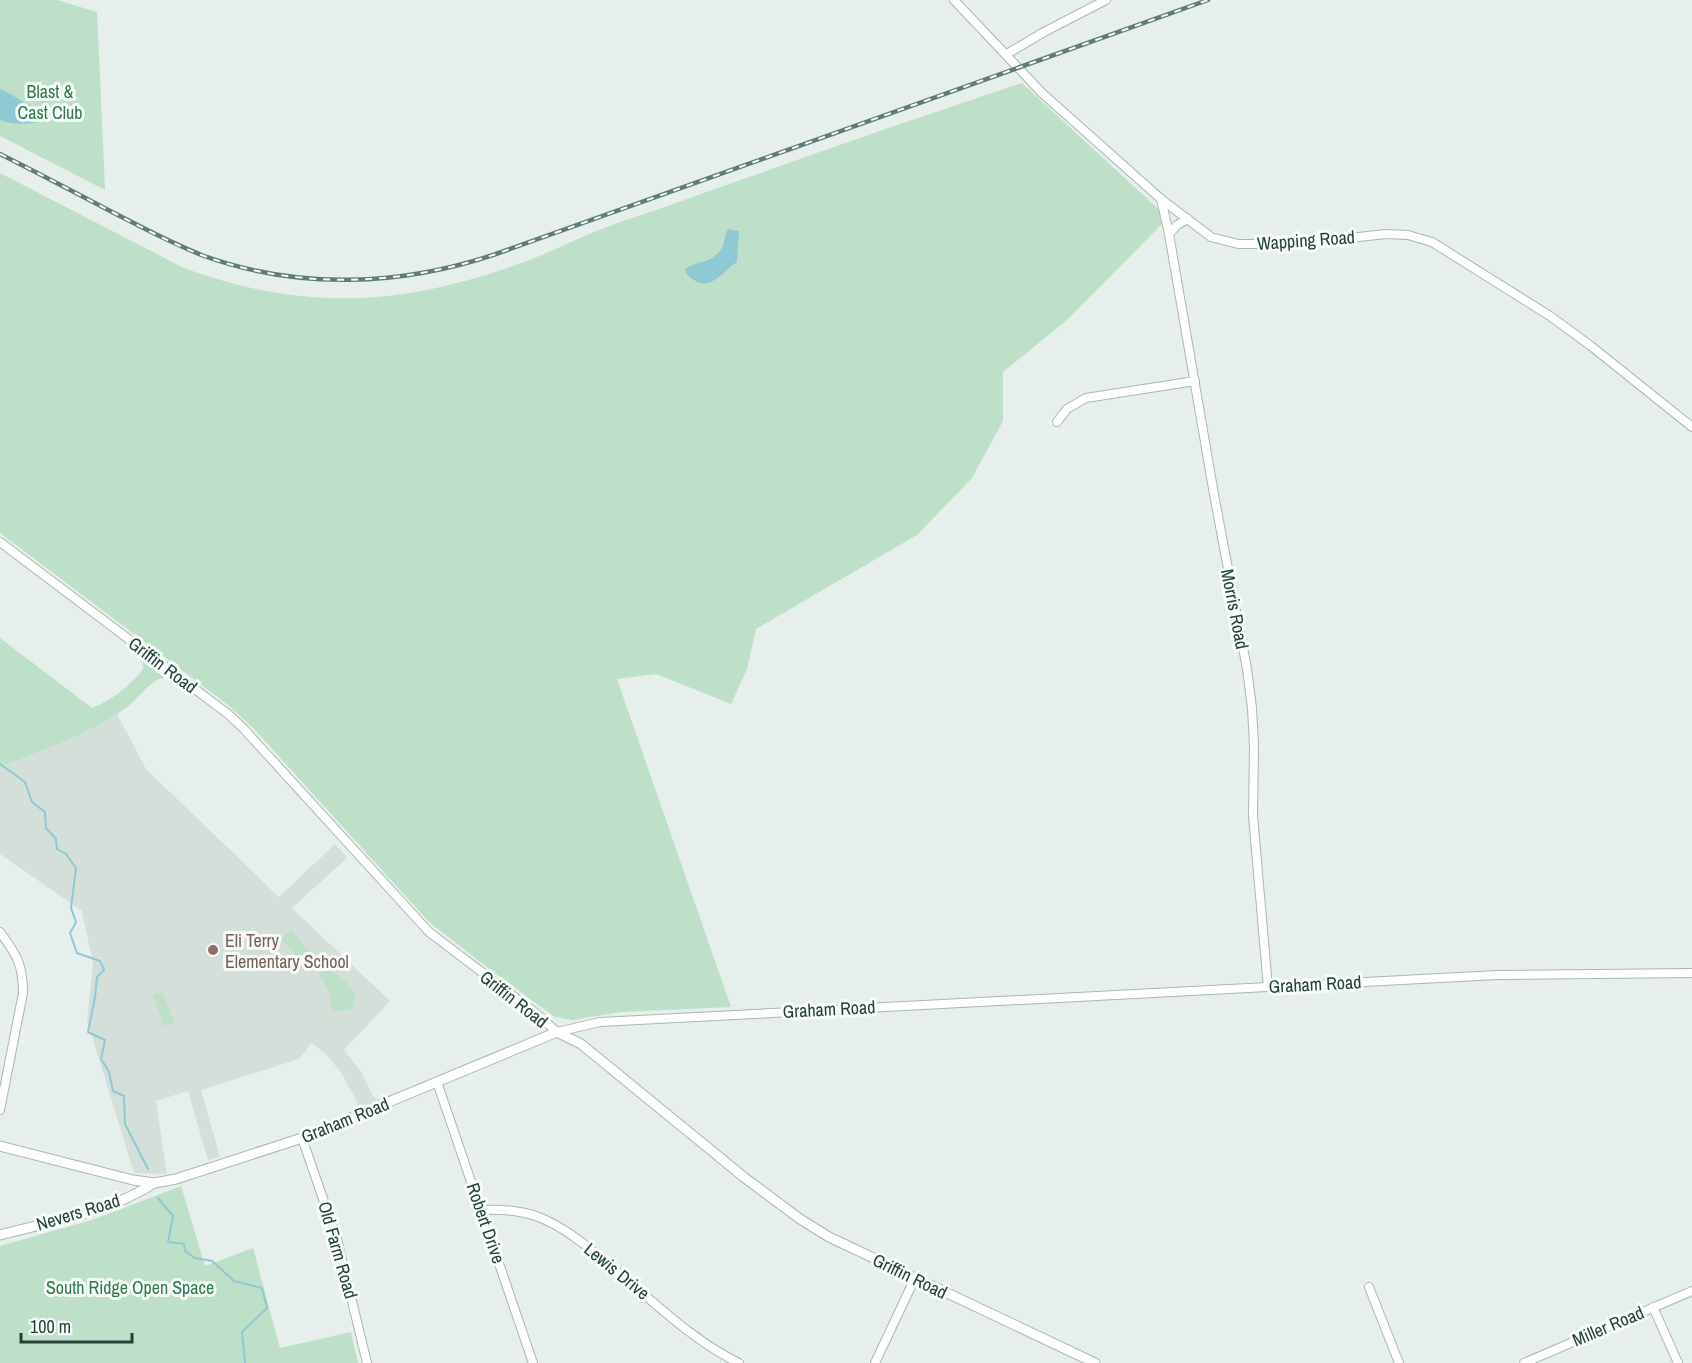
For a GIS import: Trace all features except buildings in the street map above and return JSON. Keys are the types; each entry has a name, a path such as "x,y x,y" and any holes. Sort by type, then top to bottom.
{"street":[{"name":"Wapping Road","path":"954,0 1042,93 1161,200 1210,237 1238,244 1295,244 1386,234 1408,235 1432,242 1550,316 1692,427"},
{"path":"1007,54 1106,0"},
{"name":"Morris Road","path":"1161,200 1169,234 1252,708 1253,816 1268,987"},
{"path":"1169,234 1177,225 1188,219"},
{"path":"1057,422 1067,409 1086,398 1195,381"},
{"name":"Griffin Road","path":"0,542 228,714 429,932 537,1014 556,1032 581,1044 687,1132 800,1219 829,1237 1095,1363"},
{"path":"0,932 19,962 23,974 23,993 0,1110"},
{"name":"Graham Road","path":"0,1146 134,1180 154,1183 176,1179 302,1138 556,1032 600,1022 1497,975 1692,973"},
{"name":"Robert Drive","path":"437,1082 533,1363"},
{"name":"Old Farm Road","path":"302,1138 337,1239 367,1363"},
{"name":"Nevers Road","path":"0,1235 102,1208 142,1191 154,1183"},
{"name":"Lewis Drive","path":"481,1210 503,1209 534,1216 561,1227 706,1345 739,1363"},
{"path":"875,1363 915,1278"},
{"path":"1368,1287 1399,1363"},
{"name":"Miller Road","path":"1524,1363 1692,1291"},
{"path":"1653,1307 1678,1363"}],"shaded area":[{"name":"Eli Terry Elementary School","path":"117,714 146,769 279,897 335,844 347,858 292,908 390,1001 344,1050 362,1073 373,1096 378,1100 357,1108 357,1102 342,1074 327,1055 312,1043 299,1059 201,1090 220,1157 208,1160 188,1091 156,1101 167,1174 134,1173 87,1020 93,964 82,911 0,854 0,767"}],"green space":[{"name":"Blast & Cast Club","path":"0,0 57,0 97,12 105,190 0,136"},
{"path":"1022,83 1168,218 1068,319 1003,372 1003,421 972,478 917,535 756,629 747,669 731,704 656,674 617,679 731,1007 621,1012 573,1020 555,1017 429,922 254,729 228,705 0,533 0,173 184,268 230,283 274,292 317,297 359,298 401,294 487,274 532,259 620,222"},
{"path":"0,638 92,708 107,701 126,687 143,669 143,661 165,678 155,681 126,708 97,726 0,767"},
{"path":"291,930 313,955 303,964 281,939"},
{"path":"326,969 340,977 351,988 356,998 352,1009 332,1012 329,991 319,975"},
{"path":"163,992 174,1023 164,1026 153,995"},
{"name":"South Ridge Open Space","path":"181,1186 205,1266 253,1248 280,1348 351,1332 358,1363 0,1363 0,1246 92,1220"}],"water":[{"path":"0,89 45,114 44,120 22,124 0,120"},
{"path":"728,229 739,231 737,262 712,282 700,283 689,277 685,269 716,255 722,249"}],"waterway":[{"path":"0,764 25,782 32,802 45,812 46,828 56,839 57,849 66,854 76,868 71,908 76,922 70,933 77,953 100,961 104,970 97,977 88,1032 105,1040 101,1059 109,1072 113,1091 124,1096 125,1124 148,1169"},
{"path":"158,1198 173,1216 168,1242 184,1244 185,1251 195,1258 212,1261 234,1281 262,1288 267,1308 242,1332 245,1363"}],"railway":[{"path":"0,154 147,230 204,256 276,275 313,279 387,278 424,273 496,254 1208,0"}],"place":[{"name":"Eli Terry Elementary School","path":"213,950"}]}
